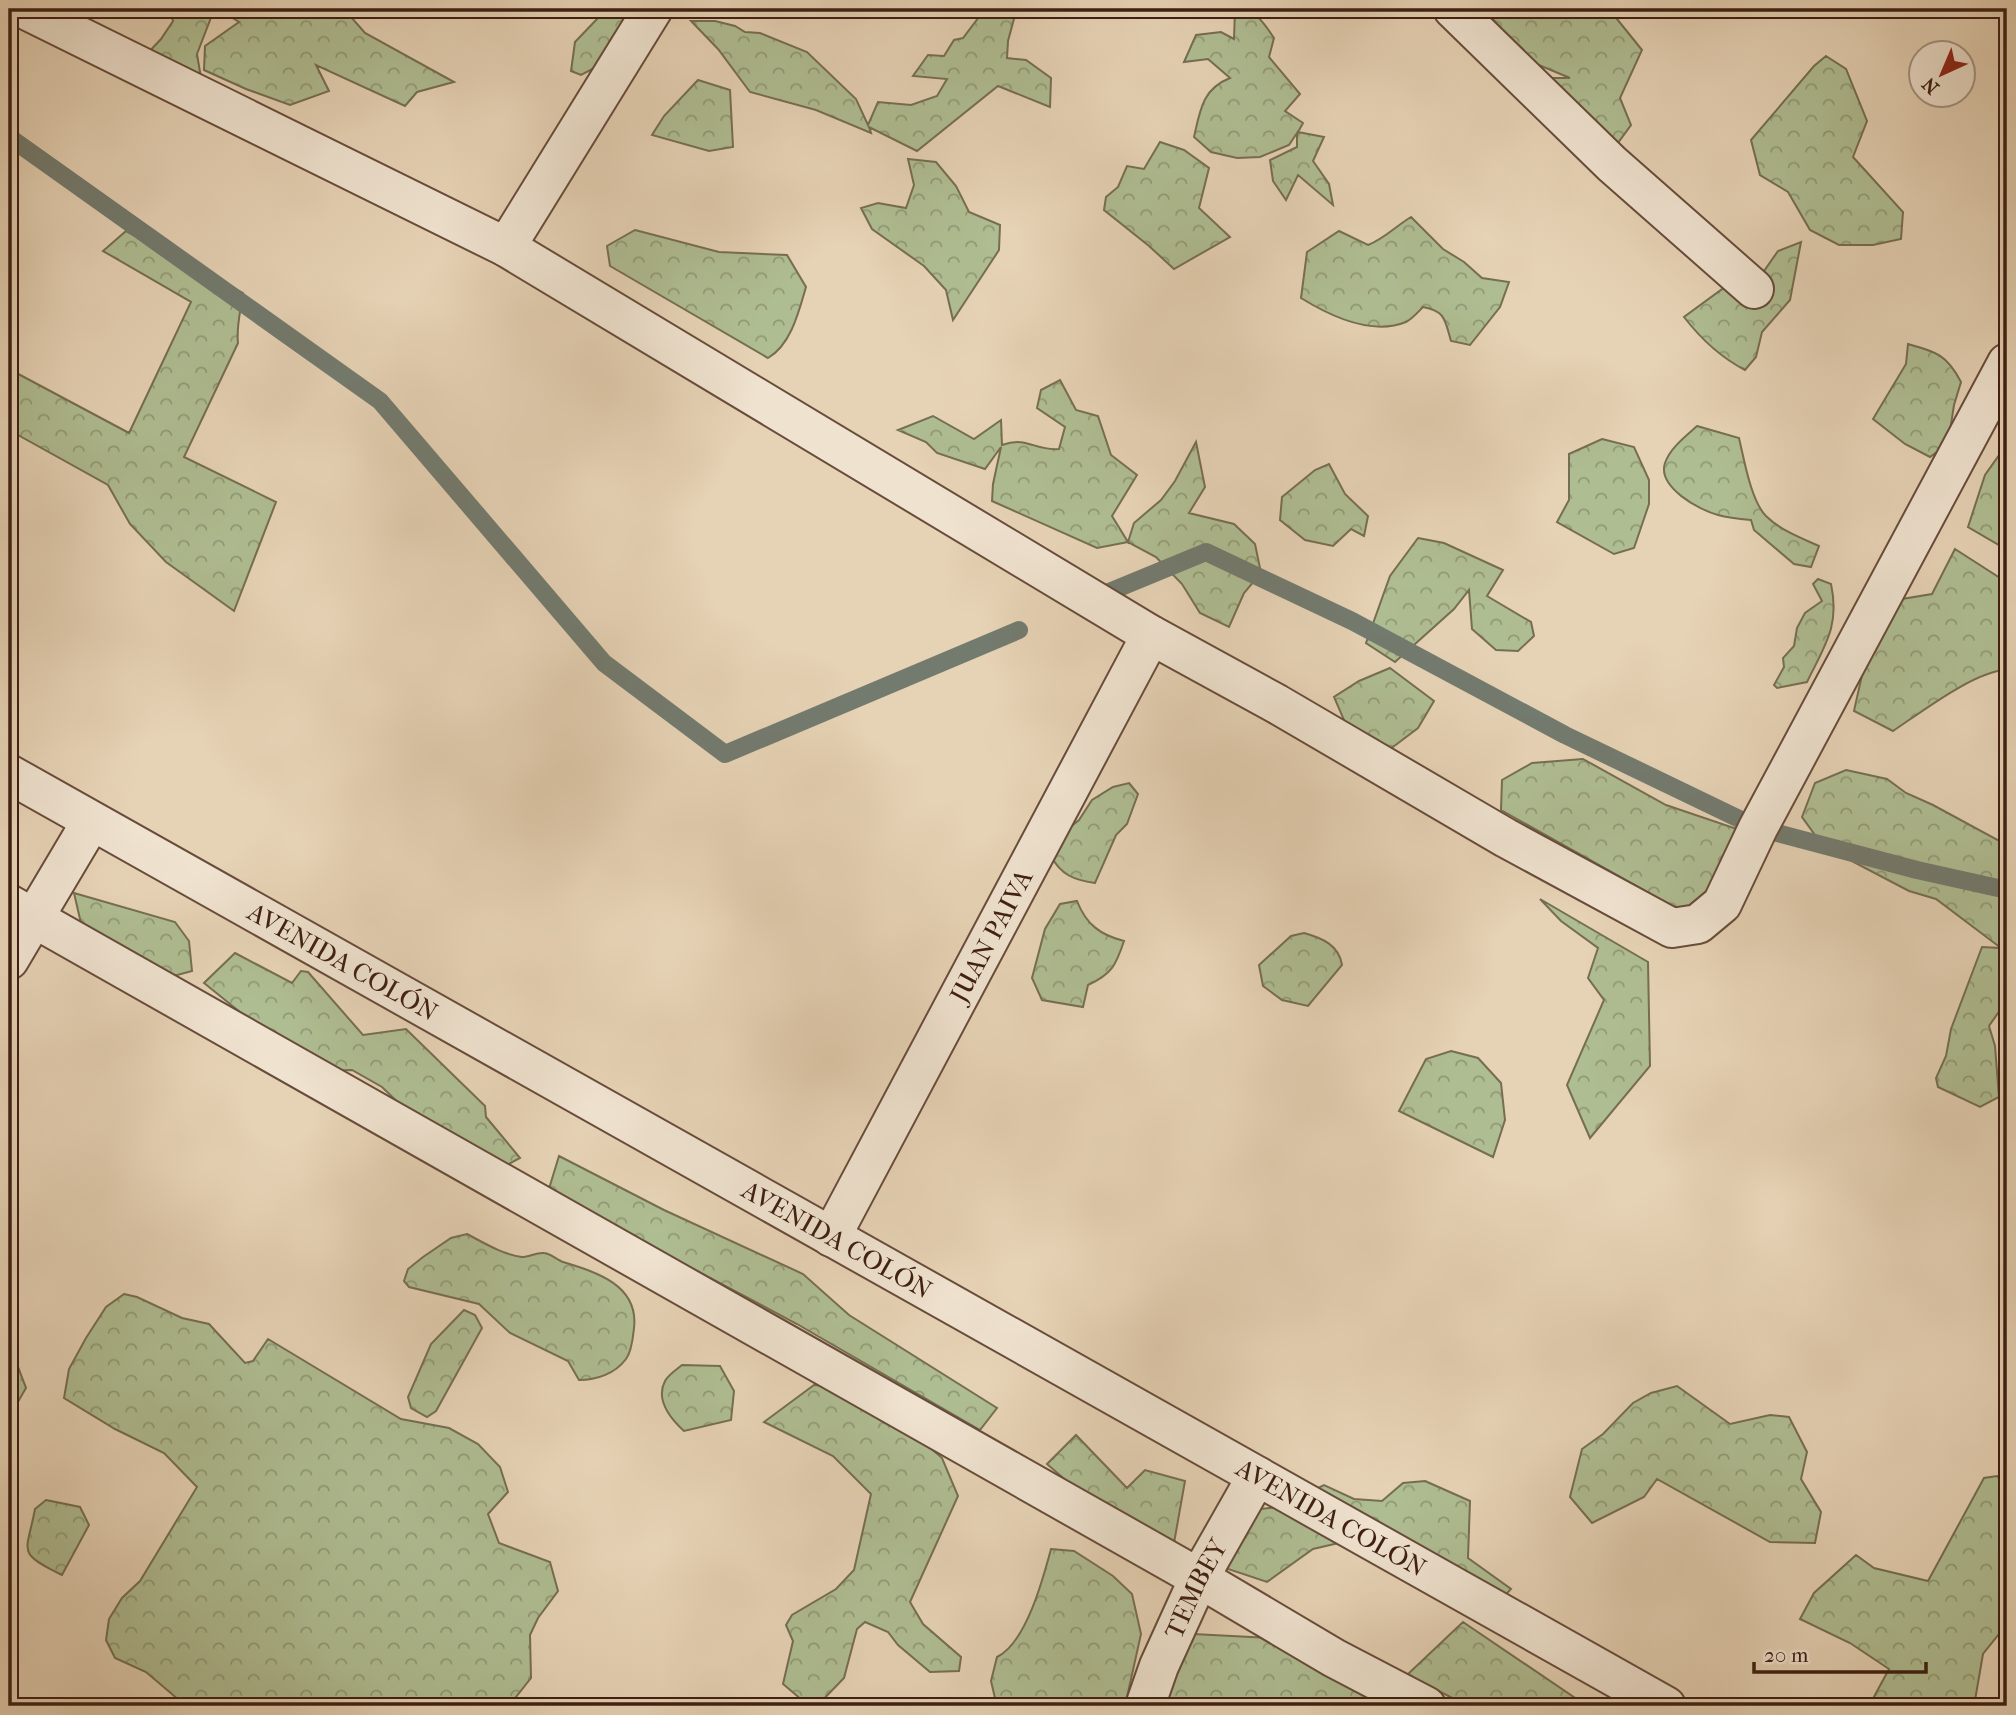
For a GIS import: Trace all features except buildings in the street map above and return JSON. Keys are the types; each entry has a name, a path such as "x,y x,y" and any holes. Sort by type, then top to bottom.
{"street":[{"path":"24,9 506,247 1151,635 1277,704 1506,838 1672,928 1698,925 1721,904 1758,828 2007,363"},
{"path":"506,247 653,9"},
{"path":"1453,9 1612,164 1754,289"},
{"name":"JUAN PAIVA","path":"831,1237 1151,635"},
{"name":"AVENIDA COLÓN","path":"9,774 1665,1706"},
{"path":"9,960 22,911 91,822"},
{"path":"22,911 1199,1578 1334,1658 1426,1706"},
{"name":"TEMBEY","path":"1145,1706 1199,1578 1257,1476"}],"green space":[{"path":"169,9 185,9 212,15 197,54 204,96 144,57 173,21"},
{"path":"218,9 344,9 365,33 454,82 417,92 405,106 316,65 329,91 290,105 204,70 205,46 239,22"},
{"path":"600,9 635,9 612,59 581,75 571,71 575,42 598,18"},
{"path":"985,9 1008,9 1015,15 1008,41 1007,58 1026,60 1051,78 1050,107 998,86 917,151 869,127 871,133 816,110 750,92 718,49 691,21 715,21 735,26 745,32 760,33 807,52 856,99 868,125 878,102 911,105 937,96 947,79 913,76 928,55 944,56 954,40 963,38"},
{"path":"1235,9 1254,14 1274,38 1269,57 1300,94 1285,111 1303,123 1298,132 1324,137 1313,161 1329,184 1333,205 1298,175 1286,200 1273,181 1270,160 1297,147 1297,133 1289,145 1260,157 1237,158 1211,152 1194,137 1208,95 1213,88 1230,78 1208,59 1184,62 1196,35 1221,32 1234,39"},
{"path":"1484,9 1609,9 1642,50 1620,98 1631,125 1615,147 1561,119 1552,78 1570,78 1529,61"},
{"path":"1826,56 1846,69 1867,121 1853,157 1903,212 1901,239 1873,245 1839,245 1810,230 1788,192 1760,175 1751,140 1814,66"},
{"path":"698,80 730,90 733,147 709,151 652,135 664,116"},
{"path":"1160,142 1184,150 1209,168 1199,208 1230,237 1174,269 1104,210 1106,197 1118,187 1127,166 1144,169"},
{"path":"908,159 936,162 956,186 969,212 1000,225 999,250 953,320 946,290 924,266 872,229 861,208 878,203 906,208 914,185"},
{"path":"1411,217 1443,249 1482,278 1509,282 1500,307 1470,345 1451,341 1443,318 1431,309 1423,307 1406,322 1379,327 1351,322 1301,298 1307,252 1339,231 1368,245"},
{"path":"635,230 719,252 787,255 806,287 793,327 783,345 768,358 610,266 607,246"},
{"path":"126,231 243,293 238,343 184,457 276,502 234,611 166,562 130,524 108,485 9,430 9,369 129,433 191,302 103,251"},
{"path":"1801,242 1790,300 1762,332 1756,357 1745,370 1712,347 1684,317 1725,287 1753,278 1764,271 1778,251"},
{"path":"1908,344 1946,360 1961,382 1954,405 1948,444 1930,457 1905,444 1873,419 1906,364"},
{"path":"1060,380 1076,410 1098,416 1111,455 1137,475 1112,516 1128,542 1097,548 992,501 1001,447 985,469 937,453 926,442 898,430 933,416 974,439 1001,420 1002,445 1018,442 1059,449 1065,427 1037,408 1041,390"},
{"path":"1697,426 1739,438 1756,500 1766,516 1791,533 1819,546 1811,567 1794,564 1754,530 1751,520 1710,512 1691,503 1673,489 1664,472 1665,463 1674,447"},
{"path":"1602,439 1634,447 1649,480 1649,504 1634,548 1614,554 1557,522 1569,500 1569,454"},
{"path":"1196,442 1205,487 1189,513 1234,524 1255,544 1261,573 1244,593 1229,627 1200,613 1182,584 1156,557 1128,542 1134,523 1161,500 1175,481"},
{"path":"2007,444 2007,546 2004,548 1968,527 1985,475"},
{"path":"1329,464 1345,494 1368,516 1364,536 1351,529 1333,546 1305,540 1280,520 1282,497 1315,470"},
{"path":"1418,538 1444,543 1503,570 1487,596 1531,622 1534,636 1518,651 1496,650 1472,629 1469,590 1454,609 1395,662 1366,643 1390,576"},
{"path":"1955,549 2000,578 2007,589 2007,670 1994,672 1964,685 1893,731 1854,711 1868,648 1902,599 1932,594"},
{"path":"1818,579 1831,584 1833,599 1832,624 1825,646 1807,682 1777,688 1774,685 1784,667 1783,658 1794,646 1797,628 1805,613 1822,601 1813,584"},
{"path":"1390,668 1434,701 1418,728 1389,750 1353,741 1334,697 1359,681"},
{"path":"1583,759 1666,805 1743,831 1706,925 1501,810 1502,780 1532,763"},
{"path":"1846,770 1887,779 1906,793 2007,845 2007,1000 1989,1026 1995,1046 1999,1097 1980,1107 1938,1087 1936,1078 1946,1056 1951,1029 1982,947 2001,948 1936,899 1909,891 1823,846 1802,817 1815,783"},
{"path":"1129,783 1138,794 1127,824 1116,835 1095,883 1074,878 1064,872 1051,856 1060,835 1079,820 1092,800 1113,787"},
{"path":"74,893 175,922 189,941 192,971 170,977 83,932"},
{"path":"1540,899 1648,962 1650,1066 1590,1138 1567,1085 1604,1000 1588,978 1598,948 1561,921"},
{"path":"1077,901 1089,922 1108,935 1124,941 1112,968 1103,977 1088,985 1083,1007 1042,1000 1032,978 1045,929 1060,904"},
{"path":"1304,933 1329,943 1337,952 1342,965 1308,1006 1282,1000 1263,986 1259,965 1291,936"},
{"path":"235,953 292,983 301,971 308,972 363,1035 406,1029 485,1106 486,1117 520,1158 505,1166 491,1164 460,1137 432,1135 382,1087 352,1070 313,1071 204,983"},
{"path":"1451,1051 1478,1058 1501,1083 1505,1120 1493,1157 1399,1111 1426,1059"},
{"path":"559,1156 664,1210 803,1274 849,1315 997,1408 980,1430 797,1324 548,1192"},
{"path":"467,1234 515,1256 546,1253 613,1283 630,1301 634,1313 633,1340 626,1359 605,1375 579,1380 568,1361 510,1333 479,1304 409,1287 404,1281 408,1269 423,1257 451,1238"},
{"path":"124,1294 137,1297 182,1318 209,1324 245,1363 253,1361 268,1339 401,1419 449,1428 478,1444 500,1467 508,1492 488,1514 499,1543 550,1562 558,1591 538,1618 530,1635 531,1678 512,1702 503,1701 500,1706 186,1706 146,1672 115,1658 106,1640 109,1619 122,1598 140,1581 197,1487 164,1453 115,1429 64,1398 69,1369 86,1338 106,1307"},
{"path":"464,1310 475,1315 482,1328 436,1411 427,1417 411,1408 408,1397 431,1344"},
{"path":"9,1361 18,1367 26,1388 15,1407 9,1404"},
{"path":"682,1365 720,1366 734,1391 731,1420 684,1431 674,1421 663,1402 662,1388 668,1377"},
{"path":"814,1385 836,1387 911,1431 942,1458 958,1496 910,1602 923,1624 961,1657 959,1671 930,1672 898,1645 888,1632 865,1622 857,1629 844,1678 817,1706 809,1706 783,1684 793,1641 786,1625 792,1615 836,1589 854,1570 871,1494 833,1456 764,1422"},
{"path":"1677,1386 1730,1424 1770,1415 1789,1417 1807,1452 1801,1479 1821,1512 1815,1543 1770,1542 1657,1479 1644,1497 1592,1523 1570,1497 1582,1449 1603,1434 1633,1403 1651,1393"},
{"path":"1076,1435 1127,1488 1145,1470 1185,1481 1174,1543 1100,1510 1047,1464"},
{"path":"1997,1476 2007,1485 2007,1624 1983,1654 1974,1706 1869,1706 1889,1669 1850,1643 1800,1619 1814,1593 1856,1555 1874,1568 1928,1581 1984,1478"},
{"path":"1425,1481 1470,1501 1468,1558 1511,1589 1496,1605 1343,1542 1313,1549 1267,1582 1228,1569 1204,1542 1222,1513 1279,1507 1324,1485 1354,1499 1382,1501 1403,1483"},
{"path":"46,1500 80,1507 89,1525 62,1575 37,1561 28,1550 35,1509"},
{"path":"1051,1549 1074,1551 1113,1576 1132,1594 1141,1634 1125,1706 1008,1706 995,1698 991,1681 997,1657 1007,1650 1025,1625"},
{"path":"1463,1622 1587,1706 1468,1706 1407,1675"},
{"path":"1193,1634 1270,1638 1389,1706 1164,1706"}],"waterway":[{"path":"9,137 380,401 604,663 725,754 1019,630"},
{"path":"1092,599 1206,552 1352,621 1565,735 1758,828 1917,870 2007,890"}]}
